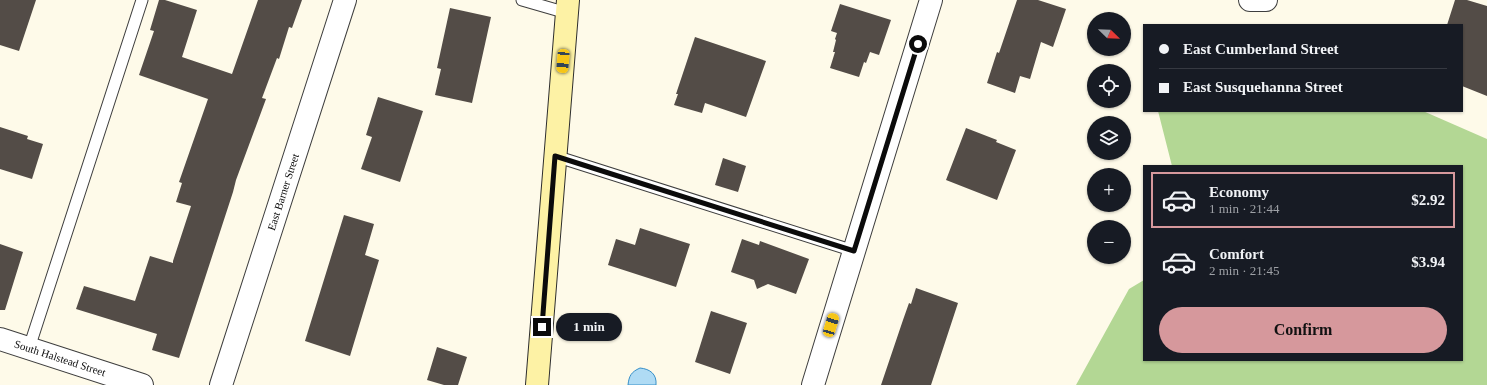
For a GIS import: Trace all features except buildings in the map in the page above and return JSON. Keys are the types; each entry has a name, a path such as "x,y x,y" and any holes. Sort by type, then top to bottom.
{"main road":[{"path":"537,385 568,7"}],"street":[{"name":"East Barner Street","path":"221,385 345,0"},
{"path":"813,385 932,0"},
{"path":"1250,0 1266,0"},
{"name":"South Halstead Street","path":"0,339 142,385"}],"lane":[{"path":"29,348 142,0"},
{"path":"522,0 568,7"},
{"path":"555,156 854,251"}],"green space":[{"path":"1158,112 1425,112 1487,139 1487,385 1076,385 1129,289 1143,281 1143,361 1463,361 1463,165 1172,165"}],"water":[{"path":"640,368 650,371 654,375 656,385 628,385 631,375 634,371"}],"route":[{"path":"542,327 555,156 854,251 918,44"}]}
